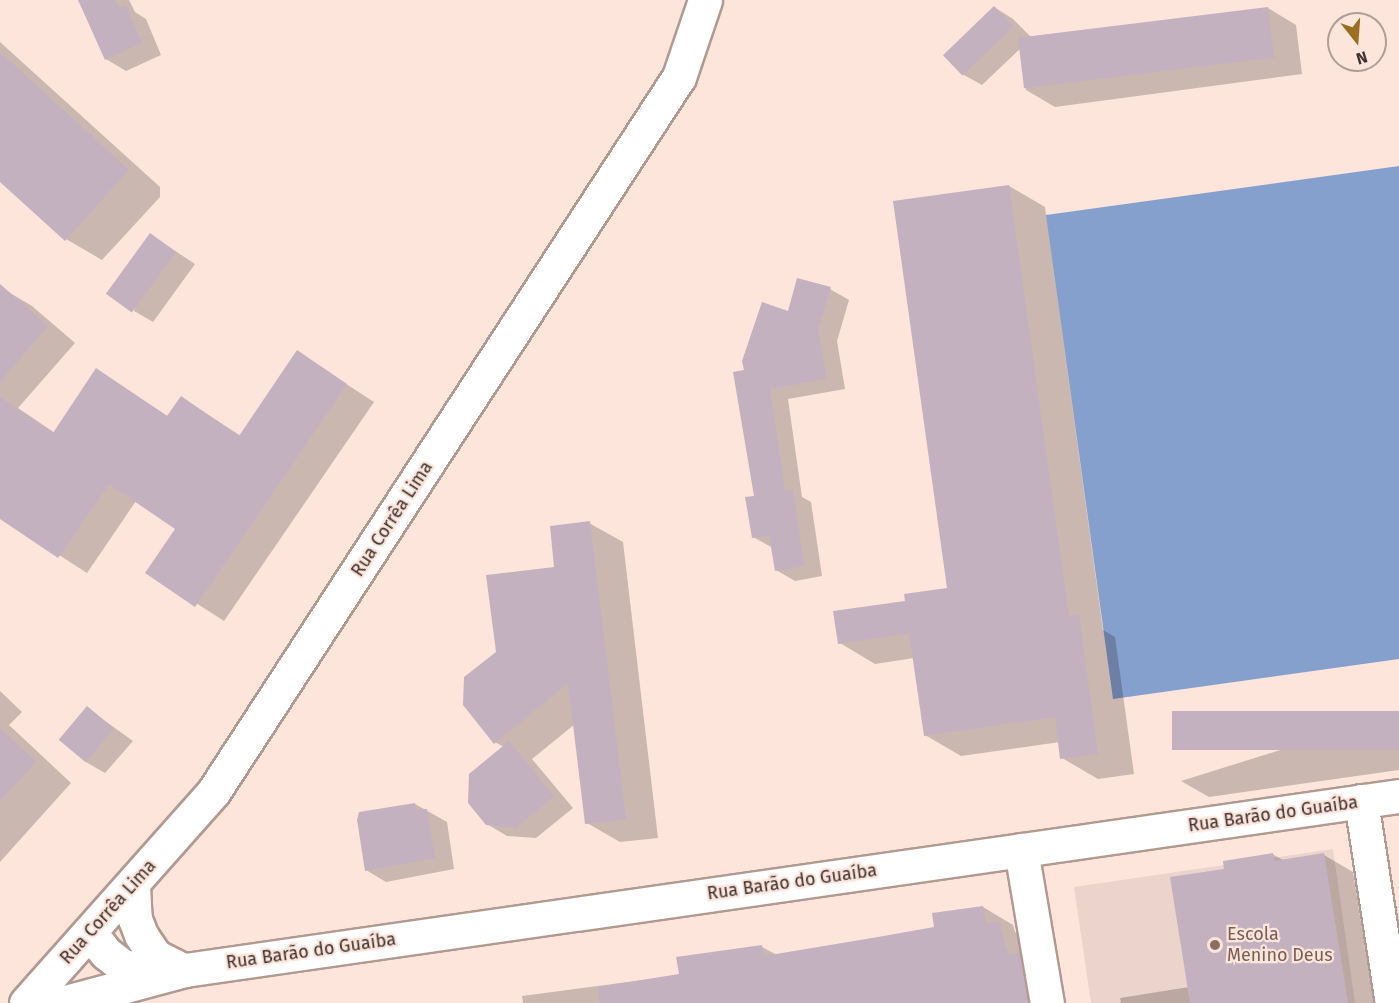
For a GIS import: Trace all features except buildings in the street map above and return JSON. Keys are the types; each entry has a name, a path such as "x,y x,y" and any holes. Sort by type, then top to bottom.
{"street":[{"name":"Rua Corrêa Lima","path":"26,1003 91,934 214,791 679,77 705,0"},
{"name":"Rua Barão do Guaíba","path":"91,934 106,953 124,967 185,970 1399,796"},
{"path":"1361,801 1392,1003"},
{"path":"1021,850 1047,1003"},
{"path":"133,885 135,920 141,935 155,956 185,970"},
{"path":"62,1003 185,970"}],"shaded area":[{"name":"Escola Menino Deus","path":"1333,849 1355,1003 1091,1003 1074,887"}],"water":[{"path":"1399,166 1399,659 1113,699 1046,215"}],"place":[{"name":"Escola Menino Deus","path":"1215,945"}]}
